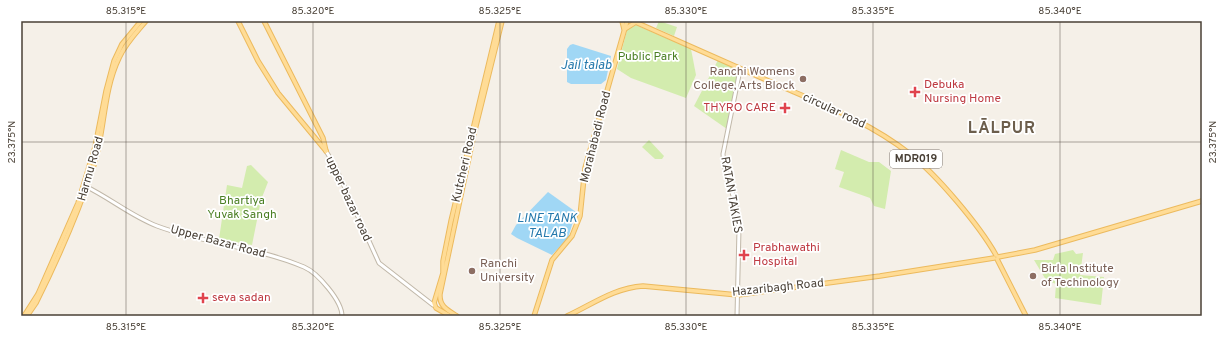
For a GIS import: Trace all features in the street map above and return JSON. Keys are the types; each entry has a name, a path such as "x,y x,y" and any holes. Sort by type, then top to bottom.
{"main road":[{"name":"Harmu Road","path":"27,316 36,303 75,222 95,147 106,91 114,61 122,44 141,21"},
{"name":"Harmu Road","path":"24,316 38,294 60,246 97,154 108,93 117,63 125,46 146,21"},
{"name":"upper bazar road","path":"238,21 258,61 278,93 326,152"},
{"path":"264,21 323,138 326,152"},
{"path":"457,316 443,306 440,300 440,294 500,21"},
{"name":"Kutcheri Road","path":"434,306 443,272 443,261 451,221 500,21"},
{"path":"622,21 625,31 634,22"},
{"name":"Morahabadi Road","path":"534,316 552,260 572,236 580,216 585,168 627,21"},
{"name":"circular road","path":"634,22 845,113 911,154 938,181 973,222 996,257 1026,316"},
{"name":"Hazaribagh Road","path":"567,316 609,294 631,286 738,295 880,276 1035,250 1202,201"},
{"path":"434,306 450,316"}],"street":[{"name":"RATAN TAKIES","path":"737,67 739,75 723,154 724,165 738,219 740,249 737,316"},
{"name":"RATAN TAKIES","path":"739,75 743,70"},
{"name":"upper bazar road","path":"326,152 335,166 379,263 434,306"},
{"name":"Upper Bazar Road","path":"85,186 137,217 160,227 193,237 268,255 304,267 313,273 335,297 342,310 342,316"}],"green space":[{"path":"659,21 677,27 674,36 656,28"},
{"name":"Public Park","path":"636,25 691,49 696,75 686,98 631,78 617,69 627,30"},
{"path":"718,60 736,68 738,74 727,129 694,106"},
{"path":"649,140 664,156 662,159 655,159 642,147"},
{"path":"841,150 869,162 879,162 891,171 885,209 874,206 870,198 839,187 844,172 835,169"},
{"name":"Bhartiya Yuvak Sangh","path":"251,165 268,182 261,200 252,245 219,239 227,185 242,188 247,166"},
{"path":"1073,250 1076,254 1083,253 1080,275 1104,277 1101,305 1055,298 1056,284 1046,280 1034,260 1053,260 1055,254"}],"water":[{"name":"Jail talab","path":"573,44 611,56 606,80 601,84 571,84 567,82 567,49"},
{"name":"LINE TANK TALAB","path":"548,192 576,212 568,238 552,255 511,234 516,225"}],"place":[{"name":"Ranchi Womens College, Arts Block","path":"803,79"},
{"name":"Debuka Nursing Home","path":"915,92"},
{"name":"THYRO CARE","path":"785,108"},
{"name":"Prabhawathi Hospital","path":"744,255"},
{"name":"Ranchi University","path":"472,271"},
{"name":"Birla Institute of Techinology","path":"1033,276"},
{"name":"seva sadan","path":"203,298"}],"district":[{"name":"LĀLPUR","path":"1002,129"}]}
